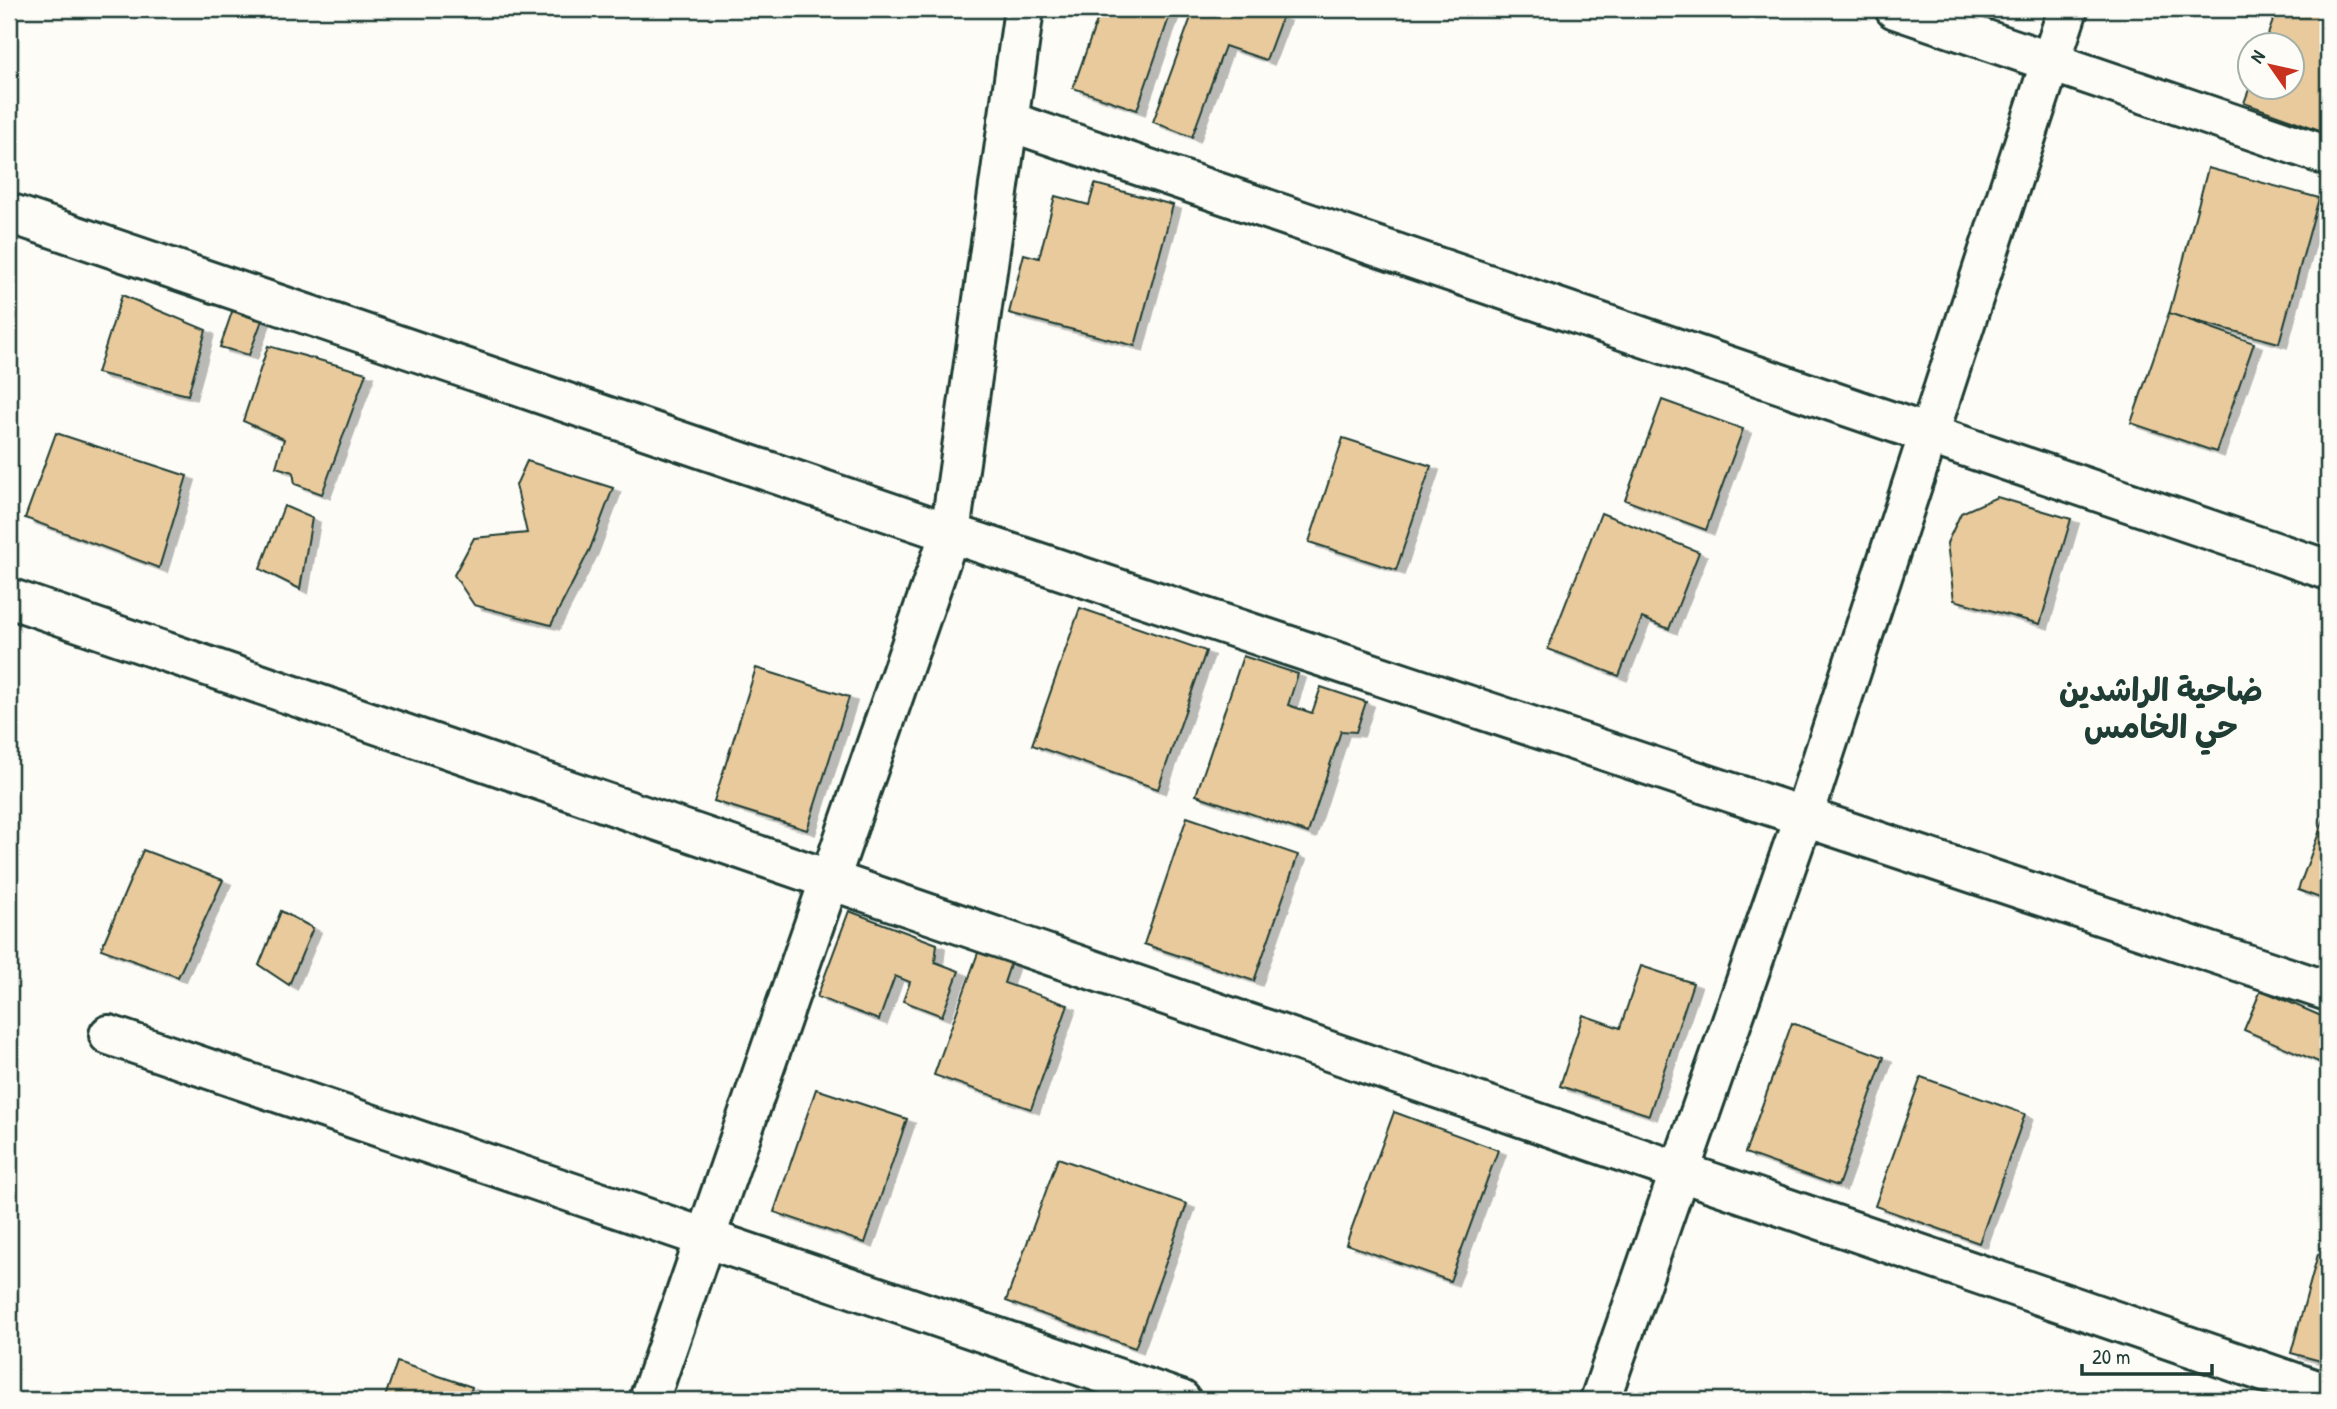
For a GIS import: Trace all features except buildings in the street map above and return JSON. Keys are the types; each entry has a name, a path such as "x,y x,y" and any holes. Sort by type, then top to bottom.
{"street":[{"path":"649,1400 950,533 1024,9"},
{"path":"1895,9 2328,156"},
{"path":"1600,1400 1804,815 2068,9"},
{"path":"1008,121 2328,570"},
{"path":"9,213 950,533 2328,990"},
{"path":"9,598 2328,1394"},
{"path":"109,1035 1181,1400"}],"district":[{"name":"ضاحية الراشدين حي الخامس","path":"2161,708"}]}
